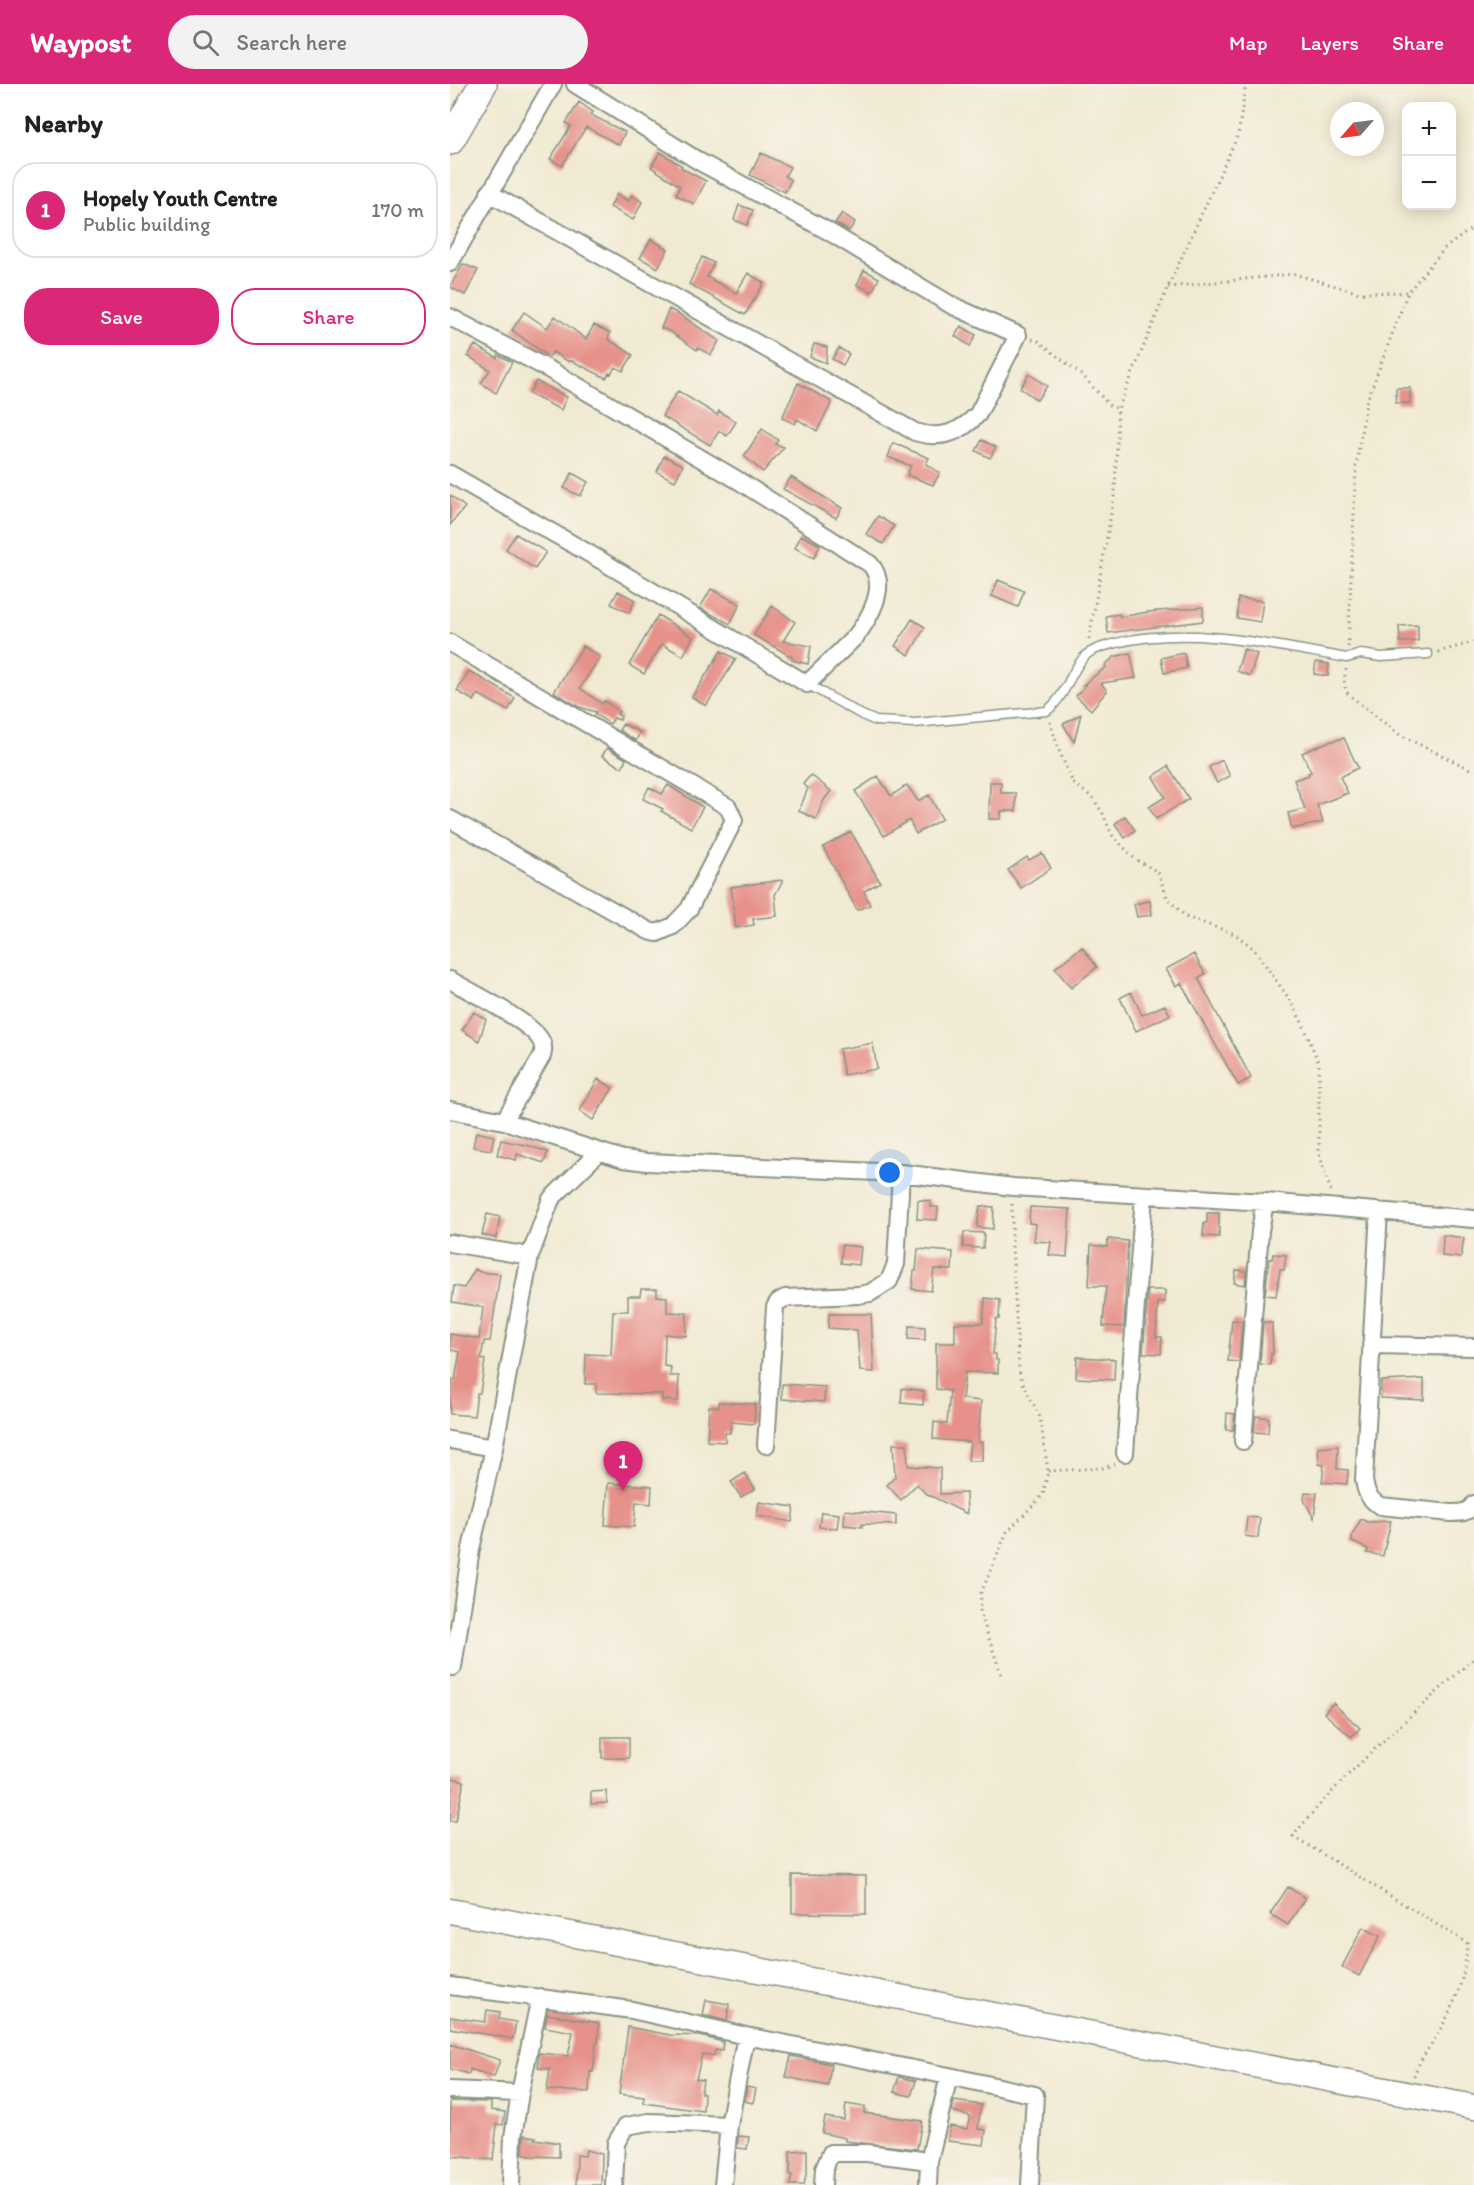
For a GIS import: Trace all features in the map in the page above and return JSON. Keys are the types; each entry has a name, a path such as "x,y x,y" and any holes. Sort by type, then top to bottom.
{"main road":[{"path":"450,141 483,84"},
{"path":"450,1911 1474,2107"}],"street":[{"path":"450,262 553,84"},
{"path":"489,193 915,432 931,437 943,435 969,423 978,414 1018,335 951,305 826,230 700,162 575,84"},
{"path":"450,317 550,370 736,479 870,564 878,575 878,589 863,627 807,684 602,561 450,474"},
{"path":"450,643 728,807 734,820 689,909 673,926 657,933 649,931 450,819"},
{"path":"450,980 531,1028 542,1041 544,1049 542,1056 504,1121"},
{"path":"450,1110 504,1121 624,1160 901,1173 1013,1187 1265,1202 1474,1219"},
{"path":"451,1670 471,1549 494,1448 530,1256 550,1199 599,1152"},
{"path":"766,1445 775,1307 781,1299 785,1298 870,1293 889,1281 896,1264 901,1173"},
{"path":"1125,1453 1144,1195"},
{"path":"1243,1441 1260,1231 1265,1202"},
{"path":"1379,1211 1365,1490 1371,1500 1380,1506 1451,1514 1463,1513 1471,1509 1474,1504"},
{"path":"450,1243 530,1256"},
{"path":"1371,1345 1474,1347"},
{"path":"450,1440 494,1448"},
{"path":"450,1986 632,2010 746,2036 1035,2095 1030,2185"},
{"path":"511,2185 513,2137 540,1997"},
{"path":"723,2185 729,2125 746,2036"},
{"path":"928,2185 929,2161 949,2076"},
{"path":"450,2090 520,2093"},
{"path":"614,2185 616,2143 626,2126 649,2122 729,2125"},
{"path":"823,2185 824,2169 831,2153 867,2153 929,2161"}],"lane":[{"path":"807,684 862,716 884,722 915,723 1047,711 1059,701 1086,655 1098,648 1136,639 1227,638 1347,658 1361,654 1381,657 1428,654"}],"path":[{"path":"1086,655 1115,491 1118,409 1168,287 1238,135 1246,84"},
{"path":"1474,227 1445,248 1407,292 1365,403 1356,465 1344,682 1345,690 1349,695 1400,735 1474,771"},
{"path":"1168,287 1294,274 1360,293 1407,292"},
{"path":"1018,335 1038,341 1084,377 1109,405 1118,409"},
{"path":"1428,654 1474,642"},
{"path":"1047,711 1060,753 1073,783 1093,798 1112,835 1134,859 1158,872 1167,898 1186,917 1235,934 1254,949 1290,1000 1303,1024 1318,1064 1319,1153 1337,1208"},
{"path":"1001,1674 980,1612 981,1593 1007,1532 1043,1495 1047,1471 1040,1417 1019,1371 1012,1245 1013,1187"},
{"path":"1047,1471 1111,1467 1125,1453"},
{"path":"1410,2095 1414,2075 1421,2058 1444,2023 1461,1987 1467,1943 1293,1836 1320,1802 1357,1764 1474,1658"}],"building":[{"path":"579,102 593,112 591,115 625,132 619,145 586,127 562,166 550,159 571,126 566,123"},
{"path":"660,152 682,166 681,168 706,181 694,204 676,195 680,186 651,167"},
{"path":"761,153 790,167 785,176 791,180 785,192 750,175"},
{"path":"617,194 628,201 632,195 642,202 633,220 610,207"},
{"path":"739,205 753,210 747,225 734,220"},
{"path":"842,213 855,222 849,231 835,223"},
{"path":"651,239 668,249 658,268 640,258"},
{"path":"702,257 714,263 707,277 736,293 748,273 764,283 745,315 689,284"},
{"path":"463,264 478,270 465,295 450,287"},
{"path":"864,270 879,278 872,292 857,285"},
{"path":"669,309 719,341 711,355 698,348 697,350 671,332 661,328"},
{"path":"524,312 547,328 555,316 586,339 594,325 610,333 608,339 633,355 623,371 615,367 606,378 570,360 569,362 553,352 549,357 512,330"},
{"path":"961,326 976,335 970,346 955,336"},
{"path":"814,344 827,347 826,363 810,357"},
{"path":"475,345 497,358 498,355 512,362 496,393 481,383 490,370 468,356"},
{"path":"839,348 849,354 843,365 832,359"},
{"path":"1029,374 1047,386 1037,400 1020,388"},
{"path":"536,381 567,397 561,410 529,394"},
{"path":"798,383 832,402 817,431 797,419 795,424 782,418"},
{"path":"1396,388 1410,388 1410,403 1396,403"},
{"path":"678,391 717,415 719,411 736,422 727,436 719,431 710,445 662,416"},
{"path":"762,429 778,440 775,444 784,447 763,472 744,456"},
{"path":"982,440 996,447 990,458 976,451"},
{"path":"893,443 929,458 926,464 940,473 933,485 907,475 911,466 888,457"},
{"path":"664,456 683,465 675,481 657,472"},
{"path":"572,473 588,482 580,496 564,488"},
{"path":"791,477 842,508 836,518 783,489"},
{"path":"450,495 465,507 450,525"},
{"path":"878,516 894,526 883,544 866,534"},
{"path":"516,534 546,552 535,569 506,549"},
{"path":"801,535 820,545 814,558 795,548"},
{"path":"998,580 1024,591 1018,607 992,596"},
{"path":"711,589 740,604 730,624 700,608"},
{"path":"618,591 635,600 629,613 611,604"},
{"path":"1238,598 1263,601 1260,622 1237,618"},
{"path":"772,606 795,622 783,641 811,646 808,664 792,660 792,657 754,635"},
{"path":"1203,607 1203,621 1108,633 1106,616 1119,614 1120,617"},
{"path":"658,615 693,637 683,656 662,644 644,674 629,665"},
{"path":"912,619 925,627 909,655 895,646"},
{"path":"1418,625 1418,641 1400,642 1399,626"},
{"path":"583,646 600,657 580,688 602,704 604,701 619,711 617,714 621,717 620,720 614,718 610,724 595,714 596,712 579,707 554,692"},
{"path":"1244,649 1257,654 1250,676 1237,671"},
{"path":"721,651 736,659 706,706 692,697"},
{"path":"1130,653 1136,678 1101,683 1107,691 1091,710 1076,696 1086,685 1083,685 1106,667 1105,665 1114,657"},
{"path":"1184,653 1187,668 1164,673 1161,658"},
{"path":"1316,662 1329,664 1328,676 1314,674"},
{"path":"469,671 515,698 508,711 478,694 474,701 457,691"},
{"path":"1081,714 1074,742 1063,724"},
{"path":"623,724 640,732 636,741 619,730"},
{"path":"1344,738 1358,768 1340,777 1348,793 1317,805 1323,822 1292,829 1288,813 1305,809 1294,780 1309,775 1308,773 1311,772 1302,753"},
{"path":"607,748 626,759 622,768 602,756"},
{"path":"1222,760 1230,776 1217,783 1209,767"},
{"path":"1168,766 1189,799 1156,819 1149,807 1165,797 1153,777"},
{"path":"811,775 831,791 824,800 816,819 799,811 808,788 803,784"},
{"path":"878,776 891,796 907,785 918,801 929,795 942,819 916,834 909,820 884,836 855,791"},
{"path":"990,782 1001,782 1001,793 1016,793 1016,811 1001,811 1001,819 989,819"},
{"path":"668,785 703,807 691,828 643,799 649,787 662,794"},
{"path":"1125,816 1135,830 1125,838 1115,824"},
{"path":"851,832 880,882 864,891 870,905 857,910 823,847"},
{"path":"1042,853 1051,868 1021,888 1008,870 1027,857 1029,860"},
{"path":"783,880 775,895 777,916 753,919 754,925 736,928 731,887"},
{"path":"1150,901 1152,915 1137,917 1134,904"},
{"path":"1082,947 1097,967 1071,988 1055,968"},
{"path":"1194,954 1205,974 1198,978 1251,1078 1238,1085 1181,983 1176,986 1166,969"},
{"path":"1131,992 1142,1015 1165,1005 1170,1015 1136,1031 1120,998"},
{"path":"474,1012 486,1019 479,1041 462,1030"},
{"path":"873,1043 877,1069 844,1075 839,1049"},
{"path":"598,1079 613,1088 593,1120 580,1111"},
{"path":"476,1132 494,1136 491,1150 473,1147"},
{"path":"501,1140 548,1152 544,1163 517,1154 516,1160 497,1155"},
{"path":"918,1200 931,1201 931,1207 938,1207 937,1220 917,1219"},
{"path":"980,1206 994,1207 993,1229 977,1227"},
{"path":"1030,1207 1070,1209 1067,1257 1049,1255 1051,1242 1034,1241 1036,1224 1029,1223"},
{"path":"1207,1213 1219,1213 1219,1237 1203,1236"},
{"path":"487,1214 500,1217 496,1238 482,1235"},
{"path":"964,1232 984,1233 983,1248 963,1247"},
{"path":"1443,1235 1464,1238 1461,1258 1442,1256"},
{"path":"1108,1239 1128,1241 1124,1327 1103,1326 1106,1286 1089,1286 1091,1245 1107,1247"},
{"path":"842,1245 861,1247 859,1265 841,1263"},
{"path":"918,1249 953,1252 952,1270 934,1269 931,1291 912,1289"},
{"path":"1273,1254 1286,1255 1284,1270 1280,1269 1276,1296 1265,1295 1269,1259 1272,1259"},
{"path":"475,1269 480,1272 500,1274 490,1341 484,1341 481,1359 485,1360 474,1416 450,1414 450,1394 460,1352 450,1350 450,1334 479,1339 483,1307 452,1302 454,1286 464,1288"},
{"path":"1236,1270 1246,1271 1245,1285 1234,1283"},
{"path":"641,1289 657,1289 657,1296 667,1297 667,1312 687,1313 686,1336 665,1334 664,1366 671,1367 670,1376 679,1376 678,1401 662,1400 662,1394 596,1393 596,1384 585,1384 586,1354 611,1355 613,1311 628,1311 628,1296 640,1296"},
{"path":"1148,1290 1165,1290 1165,1302 1158,1302 1156,1337 1162,1337 1161,1354 1143,1353"},
{"path":"985,1298 1000,1300 993,1354 996,1354 996,1360 998,1360 998,1373 965,1372 962,1399 981,1401 978,1442 982,1442 982,1461 968,1461 970,1442 933,1439 934,1422 947,1424 950,1391 936,1389 936,1343 955,1343 955,1323 983,1323"},
{"path":"829,1314 871,1314 874,1372 860,1371 857,1330 828,1328"},
{"path":"1232,1320 1242,1321 1239,1362 1228,1361"},
{"path":"1263,1322 1272,1323 1273,1354 1271,1354 1270,1365 1260,1364"},
{"path":"909,1326 925,1327 925,1340 908,1339"},
{"path":"1077,1357 1115,1359 1114,1380 1076,1378"},
{"path":"1424,1379 1424,1400 1381,1398 1381,1381"},
{"path":"782,1384 825,1387 824,1402 782,1399"},
{"path":"902,1388 924,1391 923,1405 901,1403"},
{"path":"719,1402 755,1404 754,1424 731,1422 730,1433 725,1433 725,1442 707,1441 709,1406 719,1407"},
{"path":"1227,1413 1235,1414 1233,1430 1226,1430"},
{"path":"1256,1416 1269,1418 1268,1433 1254,1432"},
{"path":"893,1444 907,1444 908,1466 940,1468 940,1494 966,1493 967,1514 925,1493 917,1484 901,1500 887,1485 895,1477"},
{"path":"1338,1446 1337,1469 1348,1470 1347,1484 1322,1482 1324,1465 1319,1464 1318,1448"},
{"path":"610,1454 640,1456 639,1470 609,1472"},
{"path":"745,1473 755,1489 741,1497 731,1482"},
{"path":"608,1483 652,1486 651,1504 636,1502 634,1527 605,1525"},
{"path":"1305,1492 1317,1493 1314,1518 1304,1500"},
{"path":"759,1502 794,1507 792,1522 757,1516"},
{"path":"845,1510 896,1515 896,1525 862,1524 862,1527 844,1525"},
{"path":"821,1512 839,1514 837,1528 819,1527"},
{"path":"1247,1517 1260,1518 1258,1538 1245,1536"},
{"path":"1361,1519 1367,1522 1391,1521 1383,1556 1367,1553 1368,1549 1352,1542 1352,1536"},
{"path":"1333,1703 1360,1728 1351,1737 1324,1713"},
{"path":"602,1737 629,1737 629,1758 602,1758"},
{"path":"452,1778 464,1781 456,1821 450,1821"},
{"path":"606,1791 607,1803 591,1804 591,1792"},
{"path":"792,1875 866,1876 866,1914 792,1913"},
{"path":"1288,1887 1305,1898 1288,1925 1270,1914"},
{"path":"1363,1927 1380,1936 1359,1976 1342,1967"},
{"path":"706,2000 729,2004 727,2021 703,2015"},
{"path":"487,2010 500,2012 499,2019 516,2022 513,2039 450,2028 450,2017 485,2022"},
{"path":"547,2014 599,2023 593,2072 590,2071 589,2092 547,2090 550,2069 538,2068 539,2053 568,2056 573,2032 545,2027"},
{"path":"628,2027 670,2035 700,2036 723,2042 722,2051 715,2050 714,2056 702,2054 696,2079 703,2080 701,2093 704,2094 703,2111 644,2103 644,2097 619,2094"},
{"path":"450,2044 500,2060 494,2077 470,2069 469,2074 450,2069"},
{"path":"791,2056 831,2064 828,2086 786,2077"},
{"path":"899,2077 916,2081 911,2096 894,2092"},
{"path":"747,2087 756,2089 753,2103 744,2101"},
{"path":"450,2101 491,2102 491,2110 505,2112 503,2125 497,2124 493,2160 450,2156"},
{"path":"954,2101 981,2105 978,2129 986,2130 984,2145 948,2141 950,2126 967,2129 970,2116 952,2111"},
{"path":"846,2104 865,2107 864,2113 922,2121 917,2149 845,2141 845,2138 822,2133 825,2117 844,2120"},
{"path":"524,2135 559,2143 559,2157 529,2156 523,2153"},
{"path":"738,2136 749,2137 747,2149 737,2148"},
{"path":"586,2150 602,2154 601,2185 576,2185 577,2155 585,2156"},
{"path":"807,2150 804,2185 790,2185 792,2175 790,2175 790,2151"}],"place":[{"name":"Hopely Youth Centre","path":"623,1491"}]}
